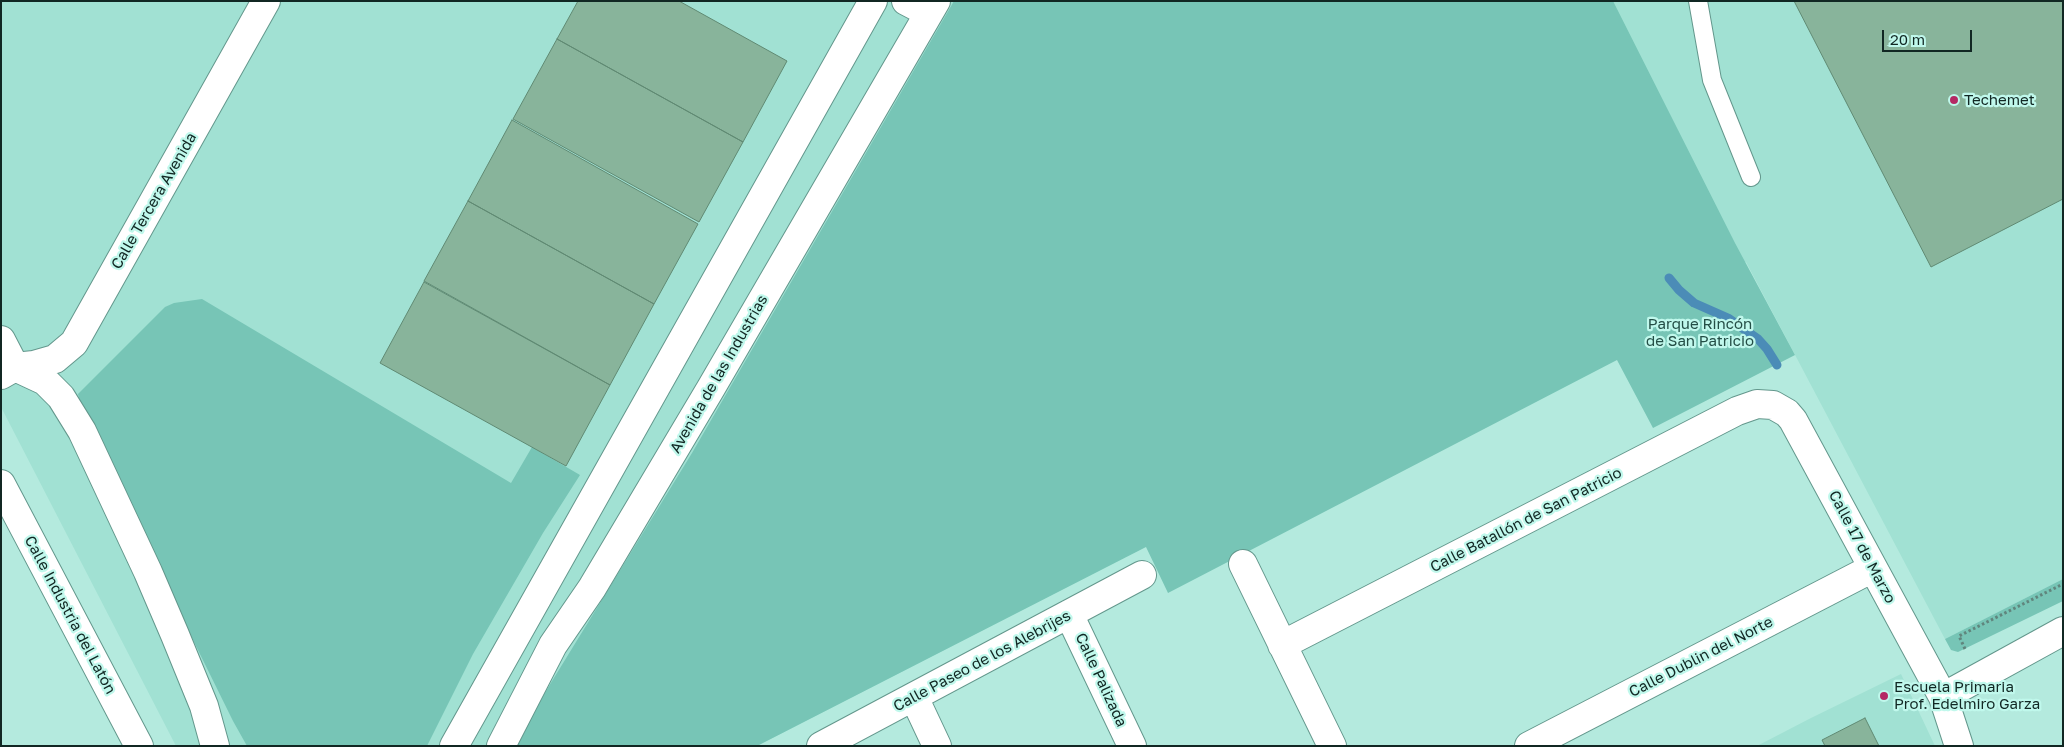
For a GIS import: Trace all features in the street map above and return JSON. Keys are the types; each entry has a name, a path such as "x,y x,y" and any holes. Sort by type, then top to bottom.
{"street":[{"name":"Calle Tercera Avenida","path":"8,371 55,359 74,343 266,1"},
{"path":"454,746 873,1"},
{"name":"Avenida de las Industrias","path":"503,743 554,645 592,588 711,388 924,5"},
{"path":"1,340 8,371 45,381 61,397 82,431 167,617 204,706 215,746"},
{"name":"Calle Batallón de San Patricio","path":"1282,645 1737,411 1757,404 1773,405"},
{"name":"Calle 17 de Marzo","path":"1773,405 1787,413 1793,420 1943,697 1959,746"},
{"name":"Calle Industria del Latón","path":"1,484 139,746"},
{"path":"1243,564 1332,746"},
{"name":"Calle Dublin del Norte","path":"1529,746 1873,568"},
{"name":"Calle Paseo de los Alebrijes","path":"821,746 1142,575"},
{"name":"Calle Palizada","path":"1070,614 1132,746"},
{"path":"1943,697 2063,630"},
{"path":"914,697 937,746"},
{"path":"468,720 503,743"}],"lane":[{"path":"1698,1 1712,80 1751,177"}],"path":[{"path":"1965,649 1959,636 2063,584"}],"shaded area":[{"path":"1,1 2063,1 2063,579 1945,639 1746,262 1562,333 757,746 176,746 1,407"},
{"name":"Escuela Primaria Prof. Edelmiro Garza","path":"1901,674 1935,746 1757,746 1811,718"}],"green space":[{"name":"Parque Rincón de San Patricio","path":"954,1 1613,1 1735,243 1795,355 1653,428 1617,360 1168,593 1146,547 757,746 515,746 522,730 692,453"},
{"path":"202,299 511,483 532,447 580,475 543,533 473,654 427,746 247,746 233,721 84,419 78,394 165,307 174,303"},
{"path":"2063,579 2063,601 1958,652 1951,650 1945,639"}],"building":[{"path":"578,1 679,1 787,61 743,142 557,39"},
{"name":"Techemet","path":"1794,1 2063,1 2063,199 1931,267"},
{"path":"557,39 743,142 699,222 513,119"},
{"path":"512,120 698,224 654,304 468,201"},
{"path":"468,201 654,304 610,385 424,281"},
{"path":"424,282 610,385 566,466 380,363"},
{"path":"1865,718 1879,746 1825,746 1822,740"}],"waterway":[{"path":"1669,278 1694,303 1728,318 1758,339 1777,365"}],"place":[{"name":"Techemet","path":"1954,100"},
{"name":"Escuela Primaria Prof. Edelmiro Garza","path":"1884,696"}]}
